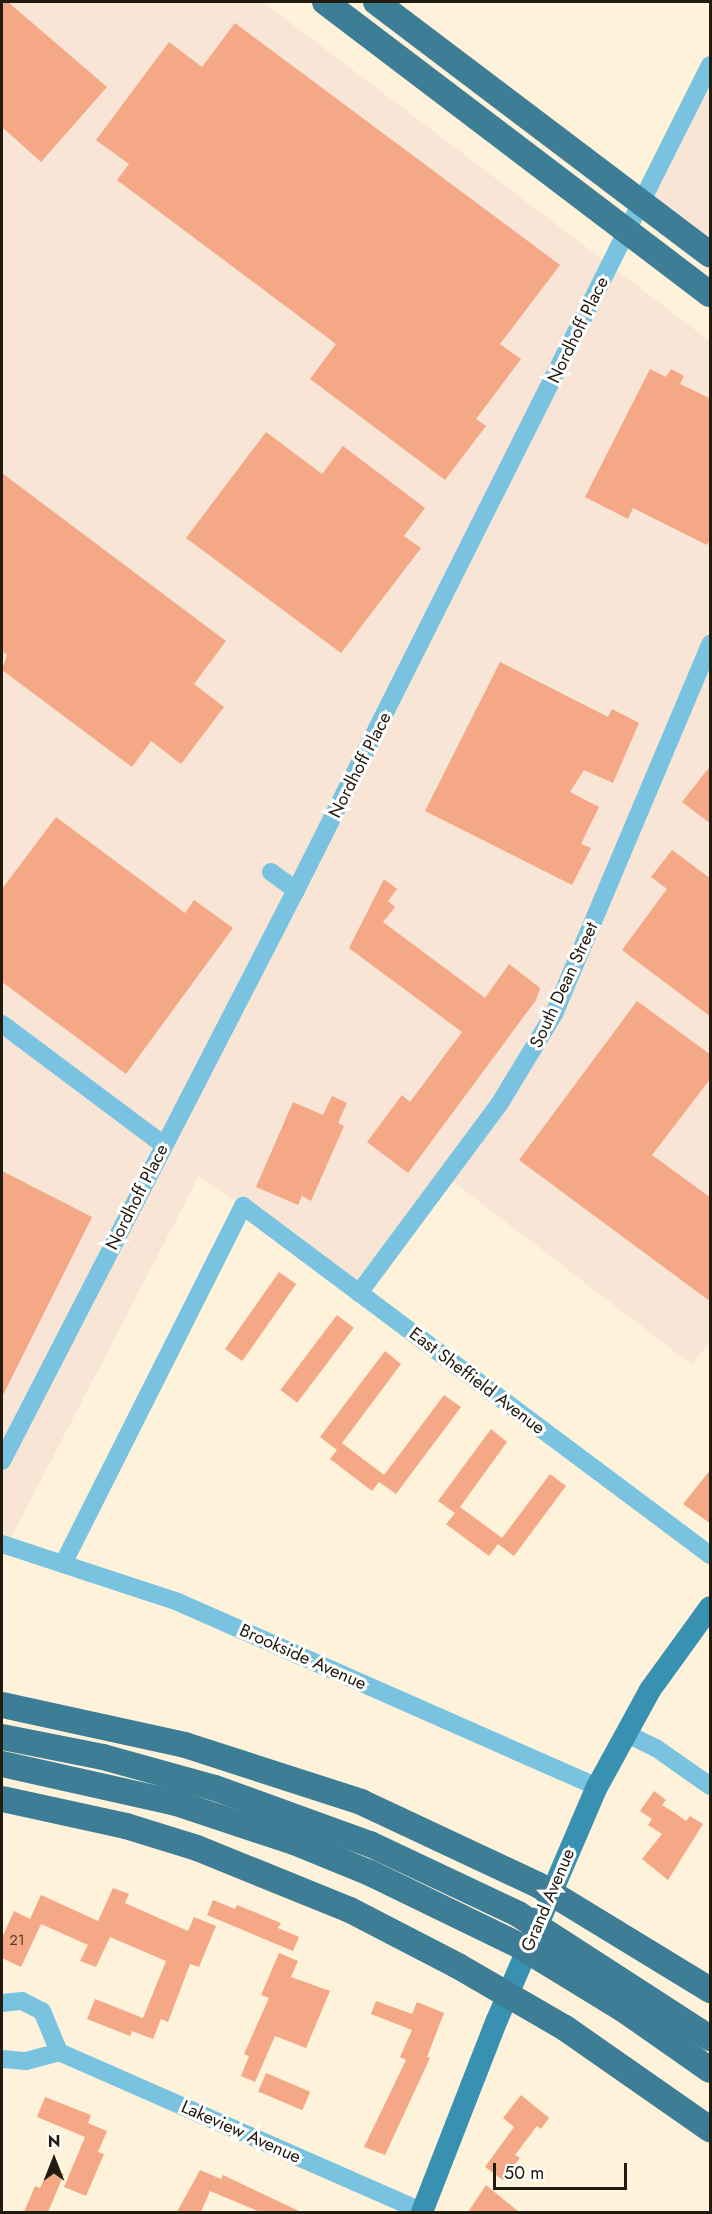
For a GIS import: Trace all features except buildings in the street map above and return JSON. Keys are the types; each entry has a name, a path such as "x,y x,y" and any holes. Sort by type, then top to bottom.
{"highway":[{"path":"325,2 711,294"},
{"path":"376,2 711,255"},
{"path":"2,1705 149,1735 326,1789 469,1849 578,1907 711,1990"},
{"path":"2,1737 142,1767 293,1813 445,1877 562,1940 711,2038"},
{"path":"2,1764 167,1801 294,1842 445,1907 552,1966 711,2070"},
{"path":"2,1799 126,1826 274,1877 387,1928 533,2009 634,2073 711,2129"}],"main road":[{"name":"Grand Avenue","path":"423,2212 497,2020 597,1787 624,1733 663,1670 711,1607"}],"street":[{"name":"Nordhoff Place","path":"2,1461 296,890 711,65"},
{"name":"South Dean Street","path":"359,1293 500,1104 554,1014 711,644"},
{"path":"271,872 296,890"},
{"path":"2,1024 164,1145"},
{"name":"East Sheffield Avenue","path":"63,1564 243,1206 711,1555"},
{"name":"Brookside Avenue","path":"2,1544 178,1602 597,1787"},
{"path":"624,1733 656,1748 711,1786"},
{"path":"2,2003 22,2001 42,2011 59,2052 26,2061 2,2059"},
{"name":"Lakeview Avenue","path":"59,2052 423,2212"}],"shaded area":[{"path":"2,2 263,2 710,341 710,1341 692,1365 451,1180 365,1290 199,1176 2,1555"},
{"path":"710,65 710,255 643,205"}]}
